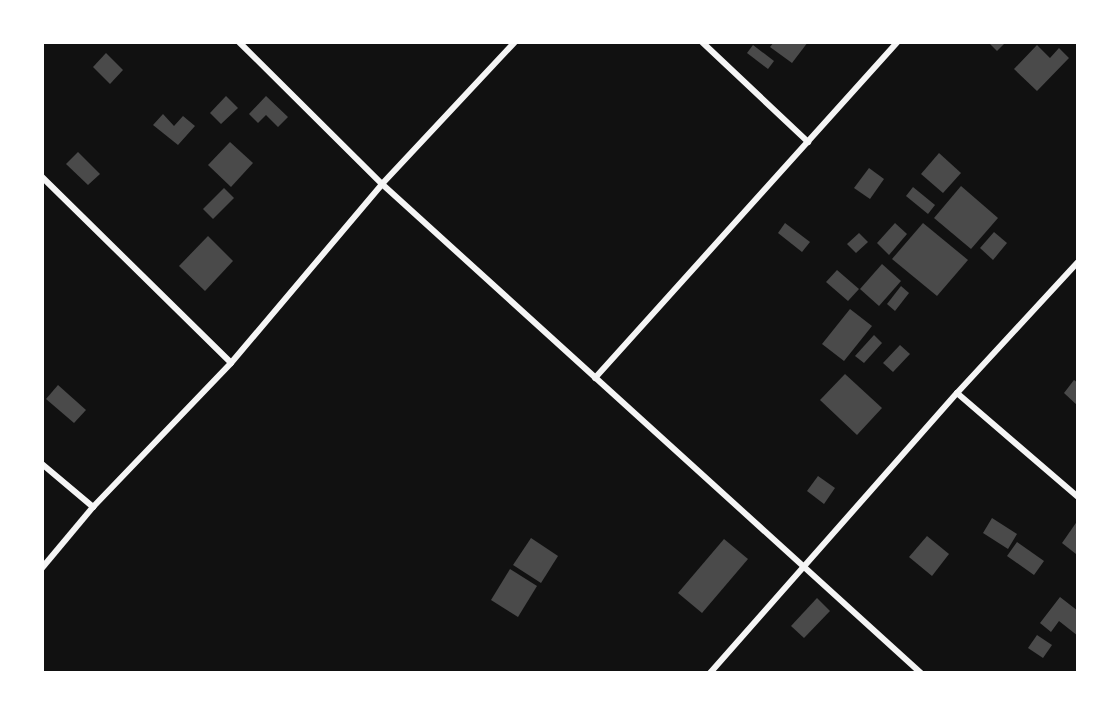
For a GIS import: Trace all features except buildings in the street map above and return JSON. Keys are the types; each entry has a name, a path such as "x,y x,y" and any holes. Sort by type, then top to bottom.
{"street":[{"path":"239,42 382,184 921,673"},
{"path":"42,568 93,507 231,363 382,184 515,42"},
{"path":"702,42 808,142"},
{"path":"595,378 898,42"},
{"path":"42,177 231,363"},
{"path":"710,673 957,393 1078,262"},
{"path":"957,393 1078,497"},
{"path":"42,464 93,507"}]}
